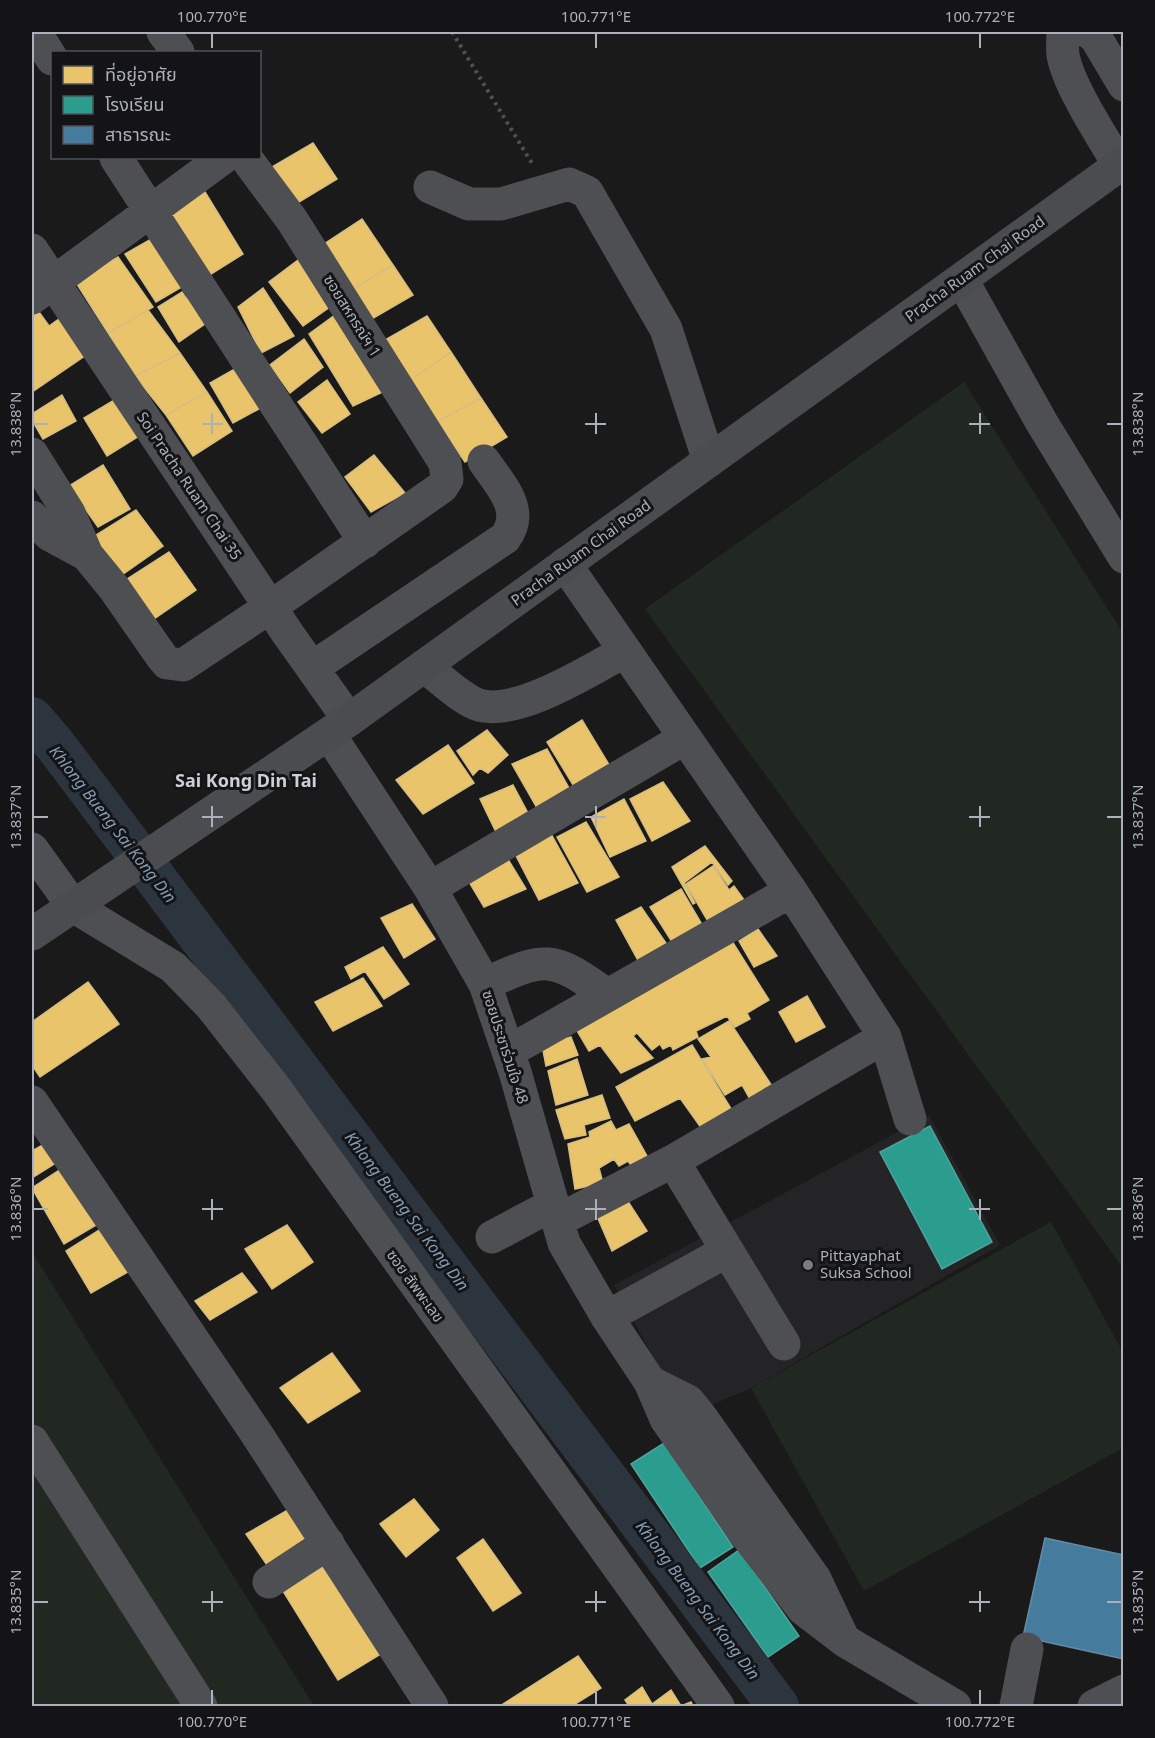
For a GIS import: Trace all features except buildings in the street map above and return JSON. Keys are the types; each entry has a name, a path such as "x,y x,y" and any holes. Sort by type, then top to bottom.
{"main road":[{"name":"Pracha Ruam Chai Road","path":"32,934 217,807 339,727 1121,164"}],"street":[{"path":"35,32 51,57"},
{"path":"163,32 177,51"},
{"path":"1063,32 1063,56 1083,104 1121,164"},
{"path":"1089,32 1096,38 1124,85"},
{"path":"32,454 69,513 87,555 167,663 183,665 192,661 365,542 117,159"},
{"path":"42,290 222,159"},
{"name":"ซอยสหกรณ์ฯ 1","path":"247,159 292,220 446,463 447,479 442,487 365,542"},
{"path":"430,187 468,204 501,204 569,184 587,192 666,328 709,461"},
{"name":"Soi Pracha Ruam Chai 35","path":"32,250 42,290 271,607 312,668 339,727"},
{"path":"962,280 1042,423 1124,557"},
{"path":"312,668 505,538 513,527 514,514 508,495 484,460"},
{"path":"32,517 50,535 87,555"},
{"path":"565,564 791,891 885,1036 910,1119"},
{"path":"424,666 477,704 492,706 514,704 542,695 625,651"},
{"name":"ซอยประชาร่วมใจ 48","path":"339,727 485,984 508,1052 564,1243 607,1317 650,1382 666,1419 781,1583 803,1609 844,1641 955,1707"},
{"path":"430,888 684,738"},
{"name":"ซอย สัพพะเลข","path":"32,849 73,906 114,934 173,967 211,1006 276,1089 718,1707"},
{"path":"508,1052 791,891"},
{"path":"485,984 526,965 544,962 563,966 607,994"},
{"path":"492,1237 554,1213 673,1161 885,1036"},
{"path":"32,1102 328,1543 432,1707"},
{"path":"673,1161 783,1344"},
{"path":"607,1317 727,1251"},
{"path":"32,1441 201,1707"},
{"path":"269,1581 328,1543"},
{"path":"1016,1707 1027,1649"},
{"path":"1094,1707 1124,1691"}],"path":[{"path":"452,32 547,189"}],"shaded area":[{"path":"964,382 1123,633 1123,1268 645,609"},
{"name":"Pittayaphat Suksa School","path":"929,1115 1000,1245 751,1388 685,1416 614,1285"},
{"path":"1051,1222 1123,1352 1123,1448 864,1591 751,1388"},
{"path":"32,1252 314,1706 32,1706"}],"waterway":[{"name":"Khlong Bueng Sai Kong Din","path":"32,718 56,746 778,1706"}],"place":[{"name":"Pittayaphat Suksa School","path":"808,1265"}],"district":[{"name":"Sai Kong Din Tai","path":"246,781"}]}
